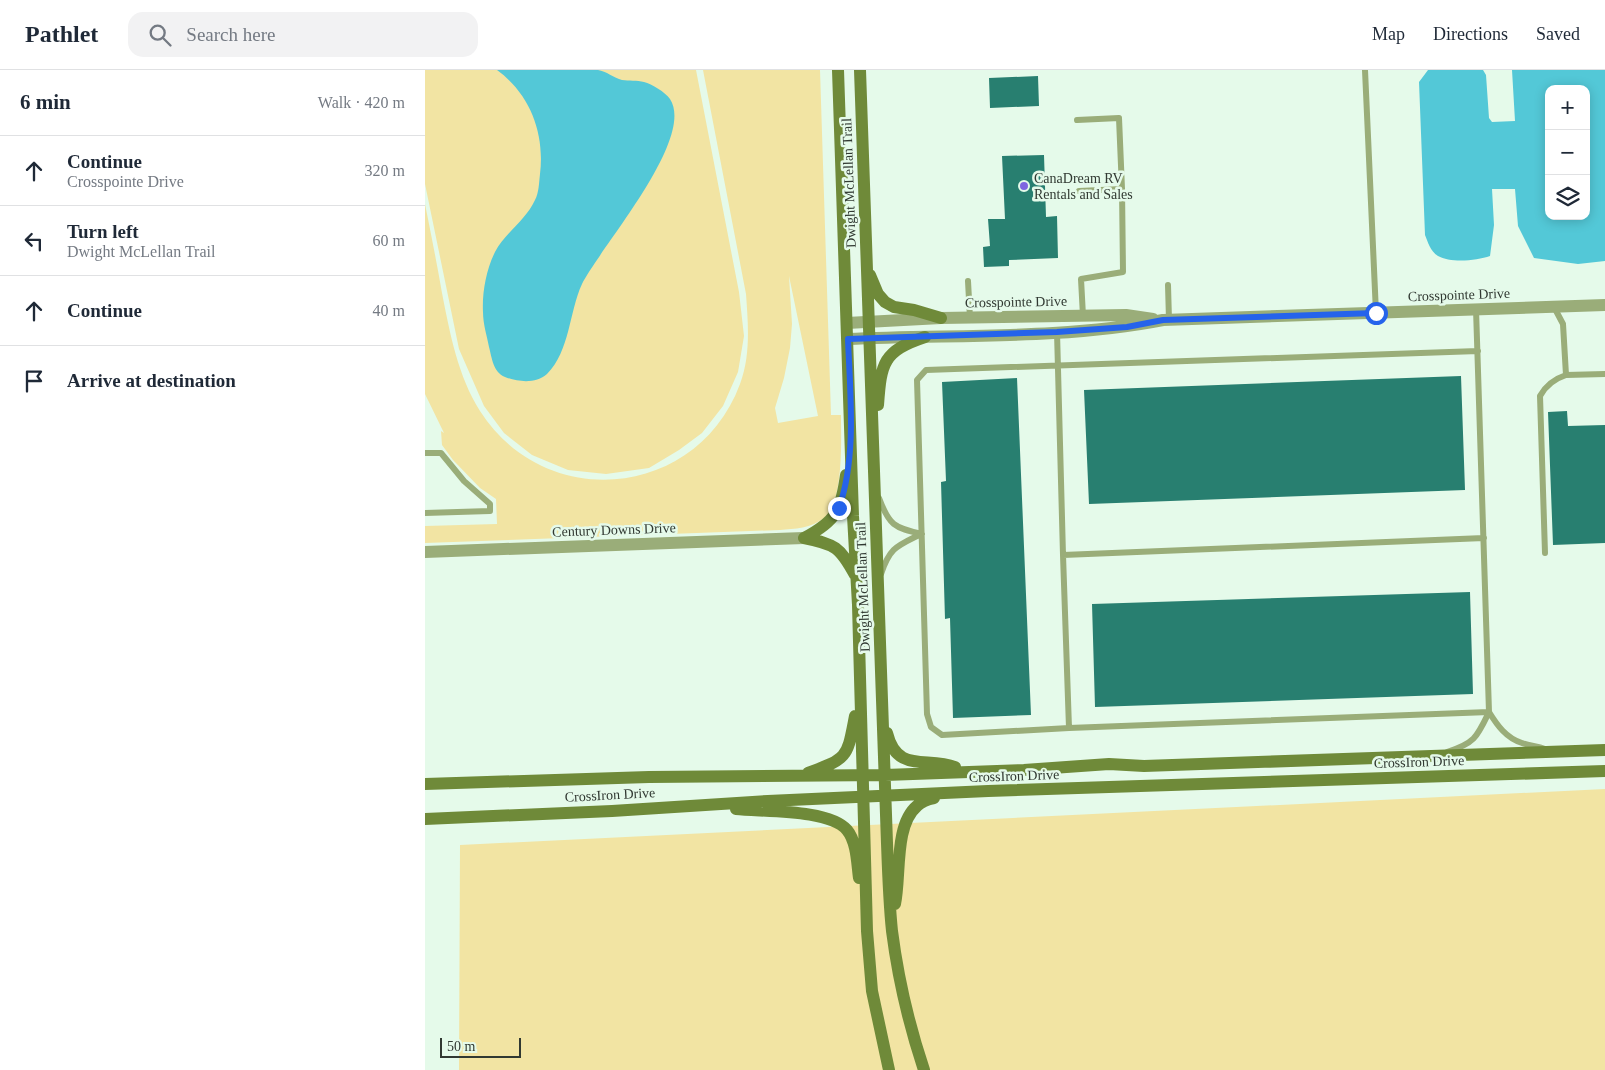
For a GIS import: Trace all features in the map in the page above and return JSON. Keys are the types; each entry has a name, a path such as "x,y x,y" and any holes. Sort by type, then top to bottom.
{"main road":[{"name":"Dwight McLellan Trail","path":"838,70 861,691 867,931 872,991 889,1070"},
{"name":"Dwight McLellan Trail","path":"860,70 891,921 900,977 915,1043 924,1070"},
{"path":"866,262 873,284 885,302 894,307 914,310 941,318"},
{"path":"872,434 878,410 880,376 886,362 897,349 907,343 925,337"},
{"path":"804,538 823,528 839,508 843,495 851,438"},
{"path":"804,538 832,544 841,552 856,578"},
{"path":"798,777 834,764 849,749 861,691"},
{"path":"883,716 889,744 903,759 950,765 967,772"},
{"name":"CrossIron Drive","path":"428,785 649,777 863,776 1024,770 1109,764 1144,766 1605,750"},
{"name":"CrossIron Drive","path":"425,819 885,796 1605,771"},
{"path":"891,921 898,889 901,846 905,825 917,806 929,799 946,794"},
{"path":"703,805 806,814 821,816 836,822 847,831 852,840 867,931"}],"street":[{"name":"Crosspointe Drive","path":"848,339 1057,332 1127,327 1166,320 1605,304"},
{"name":"Crosspointe Drive","path":"847,323 941,318 1126,315 1166,320"},
{"name":"Century Downs Drive","path":"425,552 804,538"}],"lane":[{"path":"1365,70 1376,313"},
{"path":"1077,120 1119,118 1122,189 1123,272 1081,279 1083,316"},
{"path":"1079,191 1122,189"},
{"path":"968,282 970,318"},
{"path":"1166,320 1168,285"},
{"path":"1553,306 1563,324 1566,376"},
{"path":"1432,756 1463,747 1475,739 1489,712 1476,309"},
{"path":"1057,332 1069,728"},
{"path":"1478,351 926,370 917,380 927,714 931,727 942,735 1069,728 1489,712"},
{"path":"1545,553 1540,396 1546,386 1558,378 1605,374"},
{"path":"425,453 441,453 464,481 490,504 491,511 425,513"},
{"path":"875,487 886,516 900,529 922,534"},
{"path":"878,582 887,555 903,543 922,534"},
{"path":"1063,555 1484,538"},
{"path":"1489,712 1508,737 1522,743 1539,746 1551,752"}],"shaded area":[{"path":"425,70 696,70 739,292 744,336 738,372 723,406 702,433 679,450 649,468 606,474 568,470 532,455 504,433 484,406 459,349 425,184"},
{"path":"703,70 820,70 831,415 841,415 841,454 838,485 835,499 824,518 808,526 780,530 425,543 425,526 497,524 496,499 480,488 453,460 442,445 441,431 444,433 425,394 425,204 452,339 460,369 472,398 480,411 508,444 543,466 580,478 619,479 657,470 691,451 719,422 740,384 746,362 748,339 746,294","holes":["789,276 818,416 778,423 775,408 784,378 790,348 792,324"]},
{"path":"1605,789 1605,1070 459,1070 460,845"}],"water":[{"path":"497,70 598,70 622,80 644,82 668,96 674,117 670,140 658,166 643,193 582,284 565,343 555,365 543,377 532,381 510,379 498,372 492,360 484,321 483,297 489,266 499,245 526,214 535,200 539,187 541,159 540,144 533,116 518,91"},
{"path":"1428,70 1483,70 1486,75 1489,118 1492,122 1515,121 1512,70 1605,70 1605,261 1578,264 1534,258 1518,226 1515,189 1492,189 1494,225 1490,256 1471,260 1449,260 1433,252 1425,235 1419,82"}],"building":[{"path":"1038,76 1039,106 990,108 989,78"},
{"name":"CanaDream RV Rentals and Sales","path":"1044,155 1046,217 1057,216 1058,258 1009,260 1009,266 984,267 983,247 990,246 988,219 1005,219 1002,156"},
{"path":"1461,376 1465,490 1089,504 1084,390"},
{"path":"1017,378 1031,715 953,718 950,618 945,619 941,482 946,481 942,382"},
{"path":"1567,411 1568,426 1605,425 1605,543 1553,545 1548,412"},
{"path":"1470,592 1473,694 1095,707 1092,604"}],"place":[{"name":"CanaDream RV Rentals and Sales","path":"1024,186"}],"route":[{"path":"839,508 843,495 851,438 848,339 1057,332 1127,327 1163,320 1376,313"}]}
